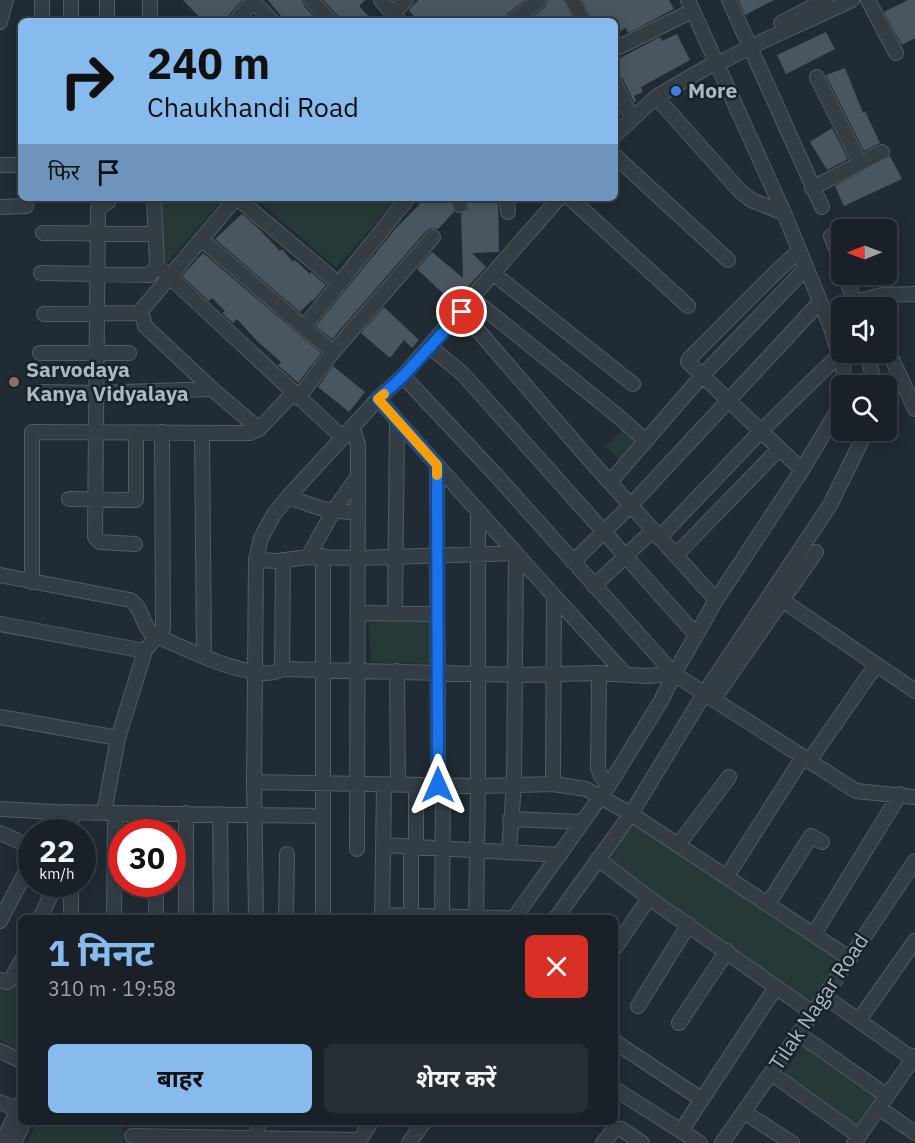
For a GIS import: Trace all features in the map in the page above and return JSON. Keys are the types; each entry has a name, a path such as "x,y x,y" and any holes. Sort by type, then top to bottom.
{"street":[{"path":"0,22 6,0"},
{"path":"42,0 42,18"},
{"path":"71,0 71,18"},
{"path":"107,0 107,18"},
{"path":"150,0 150,18"},
{"path":"311,0 327,18"},
{"path":"381,0 396,17 406,0"},
{"path":"517,18 539,0"},
{"path":"582,18 574,3 589,0"},
{"path":"729,0 822,207"},
{"path":"749,44 825,0"},
{"path":"618,132 656,97 713,62 852,0"},
{"path":"868,0 896,54"},
{"path":"239,18 253,1 269,18"},
{"path":"618,47 690,6 713,62 784,213 831,333"},
{"path":"817,77 860,164"},
{"path":"618,90 632,118"},
{"path":"656,97 740,191 751,200 784,213"},
{"path":"812,188 882,152"},
{"path":"618,159 728,260"},
{"path":"0,165 18,165"},
{"path":"108,201 98,208 95,537 97,541 135,544"},
{"path":"41,273 150,275 157,265 154,201"},
{"path":"44,314 139,313 233,201"},
{"path":"240,201 338,283"},
{"path":"304,327 406,201"},
{"path":"256,915 254,782 256,560 261,538 274,514 288,497 462,312 556,201"},
{"path":"573,201 688,306"},
{"path":"0,207 26,206"},
{"path":"43,233 156,234"},
{"path":"32,582 32,432 250,433 260,429 295,395 433,237"},
{"path":"201,239 333,352"},
{"path":"799,251 689,359 688,364 802,470"},
{"path":"157,265 343,438"},
{"path":"610,482 701,377 806,268"},
{"path":"494,274 633,384"},
{"path":"879,297 915,294"},
{"path":"473,298 646,441"},
{"path":"573,562 631,505 820,302"},
{"path":"141,310 145,326 212,389 260,429"},
{"path":"462,312 716,600"},
{"path":"430,347 462,373 696,635"},
{"path":"40,353 129,353"},
{"path":"594,586 626,556 656,534 831,363"},
{"path":"894,363 915,409"},
{"path":"403,376 495,474 674,674 856,791 915,797"},
{"path":"42,392 97,393 212,389"},
{"path":"378,399 625,674"},
{"path":"395,614 397,420"},
{"path":"516,915 609,785 661,701 716,600 802,470 831,421"},
{"path":"353,427 358,445 357,849"},
{"path":"69,499 136,500 136,432"},
{"path":"114,915 109,813 118,738 145,651 163,628 162,432"},
{"path":"202,432 204,657"},
{"path":"558,915 631,814 709,697 830,505 862,441"},
{"path":"676,555 779,449"},
{"path":"437,465 442,915"},
{"path":"308,557 334,510 358,476"},
{"path":"288,497 323,509 358,513"},
{"path":"476,915 478,511"},
{"path":"709,697 816,552"},
{"path":"256,560 323,556 358,558 516,553"},
{"path":"509,851 514,785 516,553"},
{"path":"323,556 323,915"},
{"path":"282,669 283,560"},
{"path":"0,575 130,600 138,605 146,627 157,636 224,665 256,672 276,672 282,669 323,669 514,675 599,673 646,676 674,674"},
{"path":"553,784 554,596"},
{"path":"782,600 915,692"},
{"path":"358,613 437,614"},
{"path":"0,624 145,651"},
{"path":"727,876 806,759 876,665"},
{"path":"382,915 383,845 391,785 397,671"},
{"path":"599,673 597,758 601,776 609,785"},
{"path":"0,717 118,738"},
{"path":"678,844 729,777"},
{"path":"254,782 478,786 553,784 580,788 631,814 849,958"},
{"path":"411,915 416,785"},
{"path":"814,934 900,794"},
{"path":"0,809 322,816"},
{"path":"70,812 70,819"},
{"path":"155,813 155,819"},
{"path":"186,813 186,915"},
{"path":"220,814 221,915"},
{"path":"510,819 583,822"},
{"path":"768,904 811,836 822,842"},
{"path":"2,840 18,844"},
{"path":"383,845 560,855"},
{"path":"286,915 287,854"},
{"path":"598,859 649,898 813,1013"},
{"name":"Tilak Nagar Road","path":"722,1143 799,1034 915,861"},
{"path":"0,921 18,887"},
{"path":"41,915 50,897"},
{"path":"71,897 71,915"},
{"path":"156,897 156,915"},
{"path":"618,944 649,898"},
{"path":"638,1006 689,924"},
{"path":"859,1020 915,941"},
{"path":"680,1023 727,951"},
{"path":"4,981 12,978 18,967"},
{"path":"681,1131 776,987"},
{"path":"771,1073 856,1139 887,1096 910,1074 914,1057 824,996"},
{"path":"799,1034 887,1096"},
{"path":"618,1044 701,1099"},
{"path":"0,1051 18,1060"},
{"path":"618,1091 700,1143"},
{"path":"0,1102 18,1111"},
{"path":"879,1108 911,1136"},
{"path":"744,1112 784,1141"},
{"path":"5,1142 18,1118"},
{"path":"257,1138 258,1125"},
{"path":"132,1134 359,1141 369,1125"},
{"path":"410,1143 422,1125"},
{"path":"603,1143 614,1130 621,1129 642,1143"}],"green space":[{"path":"162,201 221,201 168,262 162,257"},
{"path":"258,201 395,201 336,268"},
{"path":"629,423 644,436 621,461 605,447"},
{"path":"368,604 437,609 438,664 371,662"},
{"path":"635,822 742,892 841,961 810,1005 607,860"},
{"path":"0,973 18,982 18,1049 0,1040"},
{"path":"810,1033 888,1086 858,1127 784,1073"},
{"path":"36,1125 123,1125 123,1143 27,1143"}],"building":[{"path":"183,0 242,0 228,18 200,18"},
{"path":"268,0 302,0 304,6 315,18 283,18"},
{"path":"323,0 365,0 359,6 370,18 338,18"},
{"path":"418,0 525,0 505,18 415,18 409,10"},
{"path":"548,0 563,0 572,18 531,18 545,7"},
{"path":"582,0 669,0 674,9 628,33 626,28 618,32 618,18 591,18"},
{"path":"739,0 774,0 745,15"},
{"path":"908,0 915,0 915,38 902,45 884,12"},
{"path":"826,32 835,49 786,74 777,55"},
{"path":"677,34 690,60 641,87 643,92 634,96 636,101 634,102 623,79 618,76 618,59 660,37 662,41"},
{"path":"845,68 863,113 865,111 880,143 864,151 826,75"},
{"path":"832,128 848,159 827,170 810,142"},
{"path":"890,156 902,179 844,206 835,186"},
{"path":"423,201 451,201 454,212 438,229 431,228 426,231 332,339 316,326 396,228"},
{"path":"468,201 498,201 499,252 472,253 486,267 453,303 417,269 432,252 463,278 461,214 468,209"},
{"path":"242,214 280,251 282,249 293,262 295,260 326,285 300,312 215,239"},
{"path":"203,253 321,353 298,383 278,365 281,362 237,319 233,323 222,313 225,311 212,298 209,301 182,276"},
{"path":"384,307 419,340 412,348 404,340 390,358 361,333"},
{"path":"333,366 365,392 349,412 318,387"}],"slow traffic":[{"path":"384,394 378,399 437,465 437,475"}],"place":[{"name":"More","path":"676,91"},
{"name":"Sarvodaya Kanya Vidyalaya","path":"14,382"}],"route":[{"path":"438,785 437,465 378,399 403,376 462,312"}]}
